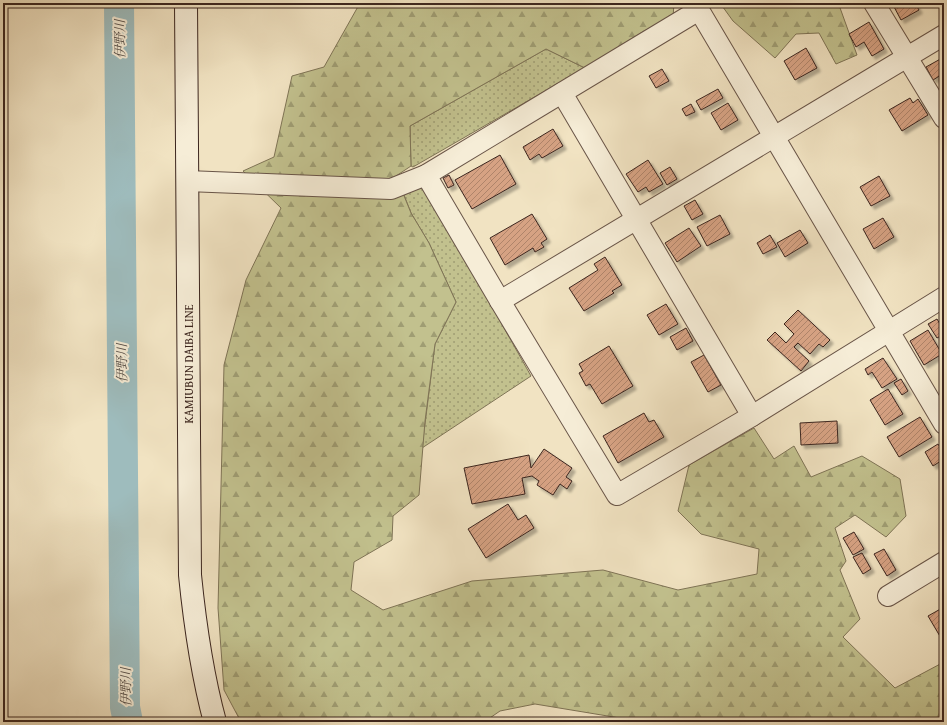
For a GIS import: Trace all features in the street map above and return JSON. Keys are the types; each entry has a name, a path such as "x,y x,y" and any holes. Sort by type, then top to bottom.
{"main road":[{"name":"KAMIUBUN DAIBA LINE","path":"186,3 190,575 195,627 206,688 215,722"}],"street":[{"path":"874,3 944,118"},
{"path":"187,181 391,189 426,175 699,10 944,424"},
{"path":"500,301 944,35"},
{"path":"562,92 752,416"},
{"path":"426,175 617,495 752,416 944,297"},
{"path":"888,596 944,562"}],"green space":[{"path":"360,3 674,3 673,18 644,31 585,68 546,49 410,126 411,166 396,176 411,213 429,243 456,302 435,344 425,421 419,495 393,516 392,540 354,562 351,590 383,610 472,581 603,570 678,590 757,574 759,549 701,534 678,511 689,465 754,428 774,459 794,446 811,477 862,456 900,479 906,516 886,537 855,515 835,528 846,561 840,570 860,619 843,637 895,688 944,662 944,722 644,722 535,704 500,711 484,722 241,722 224,690 218,608 224,365 246,280 281,208 243,171 274,157 292,76 324,67"},
{"path":"720,3 846,3 839,5 857,55 836,64 819,33 796,34 775,58 733,21"},
{"path":"546,49 585,68 413,167 411,166 410,126"},
{"path":"423,184 531,376 422,448 435,344 456,302 429,243 411,213 404,195"}],"building":[{"path":"892,3 915,3 919,10 901,20"},
{"path":"869,22 884,49 872,56 864,42 856,47 849,34"},
{"path":"806,48 817,68 795,80 784,61"},
{"path":"944,57 944,80 941,75 933,80 926,67"},
{"path":"662,69 669,81 656,88 649,76"},
{"path":"718,89 723,98 701,110 696,101"},
{"path":"910,98 913,103 918,99 928,115 902,131 889,110"},
{"path":"728,103 738,120 721,130 711,113"},
{"path":"691,104 695,112 686,116 682,109"},
{"path":"553,129 563,146 542,158 539,154 530,160 523,147"},
{"path":"500,155 516,184 472,209 455,180"},
{"path":"648,160 663,184 649,192 646,187 638,192 626,174"},
{"path":"670,167 677,179 667,185 660,173"},
{"path":"449,175 454,185 448,188 443,178"},
{"path":"879,176 890,196 871,206 860,187"},
{"path":"695,200 703,214 692,220 684,206"},
{"path":"532,214 547,239 541,243 544,247 535,252 533,248 505,265 490,238"},
{"path":"720,215 730,234 707,246 697,227"},
{"path":"883,218 894,237 874,249 863,229"},
{"path":"689,228 701,246 677,262 665,243"},
{"path":"800,230 808,243 785,257 777,243"},
{"path":"770,235 777,247 763,254 757,243"},
{"path":"605,257 622,285 612,291 614,293 584,311 569,288 598,270 594,264"},
{"path":"666,304 678,324 659,335 647,315"},
{"path":"798,310 830,340 823,347 819,344 810,354 798,343 794,347 809,361 801,371 767,340 775,332 786,343 794,334 784,324"},
{"path":"937,319 944,331 944,334 937,338 928,324"},
{"path":"686,328 693,341 677,350 670,337"},
{"path":"928,330 942,354 924,365 910,341"},
{"path":"609,346 633,386 602,404 590,384 586,386 579,373 583,371 579,364"},
{"path":"704,355 721,385 708,392 691,362"},
{"path":"883,358 897,379 882,388 872,372 868,375 865,369"},
{"path":"901,379 908,391 902,395 894,383"},
{"path":"888,389 903,414 885,425 870,400"},
{"path":"644,413 649,422 654,420 664,437 618,463 603,436"},
{"path":"920,417 932,437 899,457 887,437"},
{"path":"837,421 838,443 801,445 800,423"},
{"path":"938,444 944,454 944,459 933,466 925,452"},
{"path":"544,449 572,468 566,477 572,481 567,489 560,484 553,495 537,485 539,481 532,476 522,478 525,494 472,504 464,468 529,455 531,468"},
{"path":"508,504 518,520 526,515 534,528 486,558 468,529"},
{"path":"854,532 864,549 853,555 843,538"},
{"path":"884,549 896,570 887,576 874,554"},
{"path":"862,553 871,569 863,574 853,557"},
{"path":"944,607 944,643 928,616"}],"waterway":[{"name":"伊野川","path":"119,3 125,707 128,722"}]}
